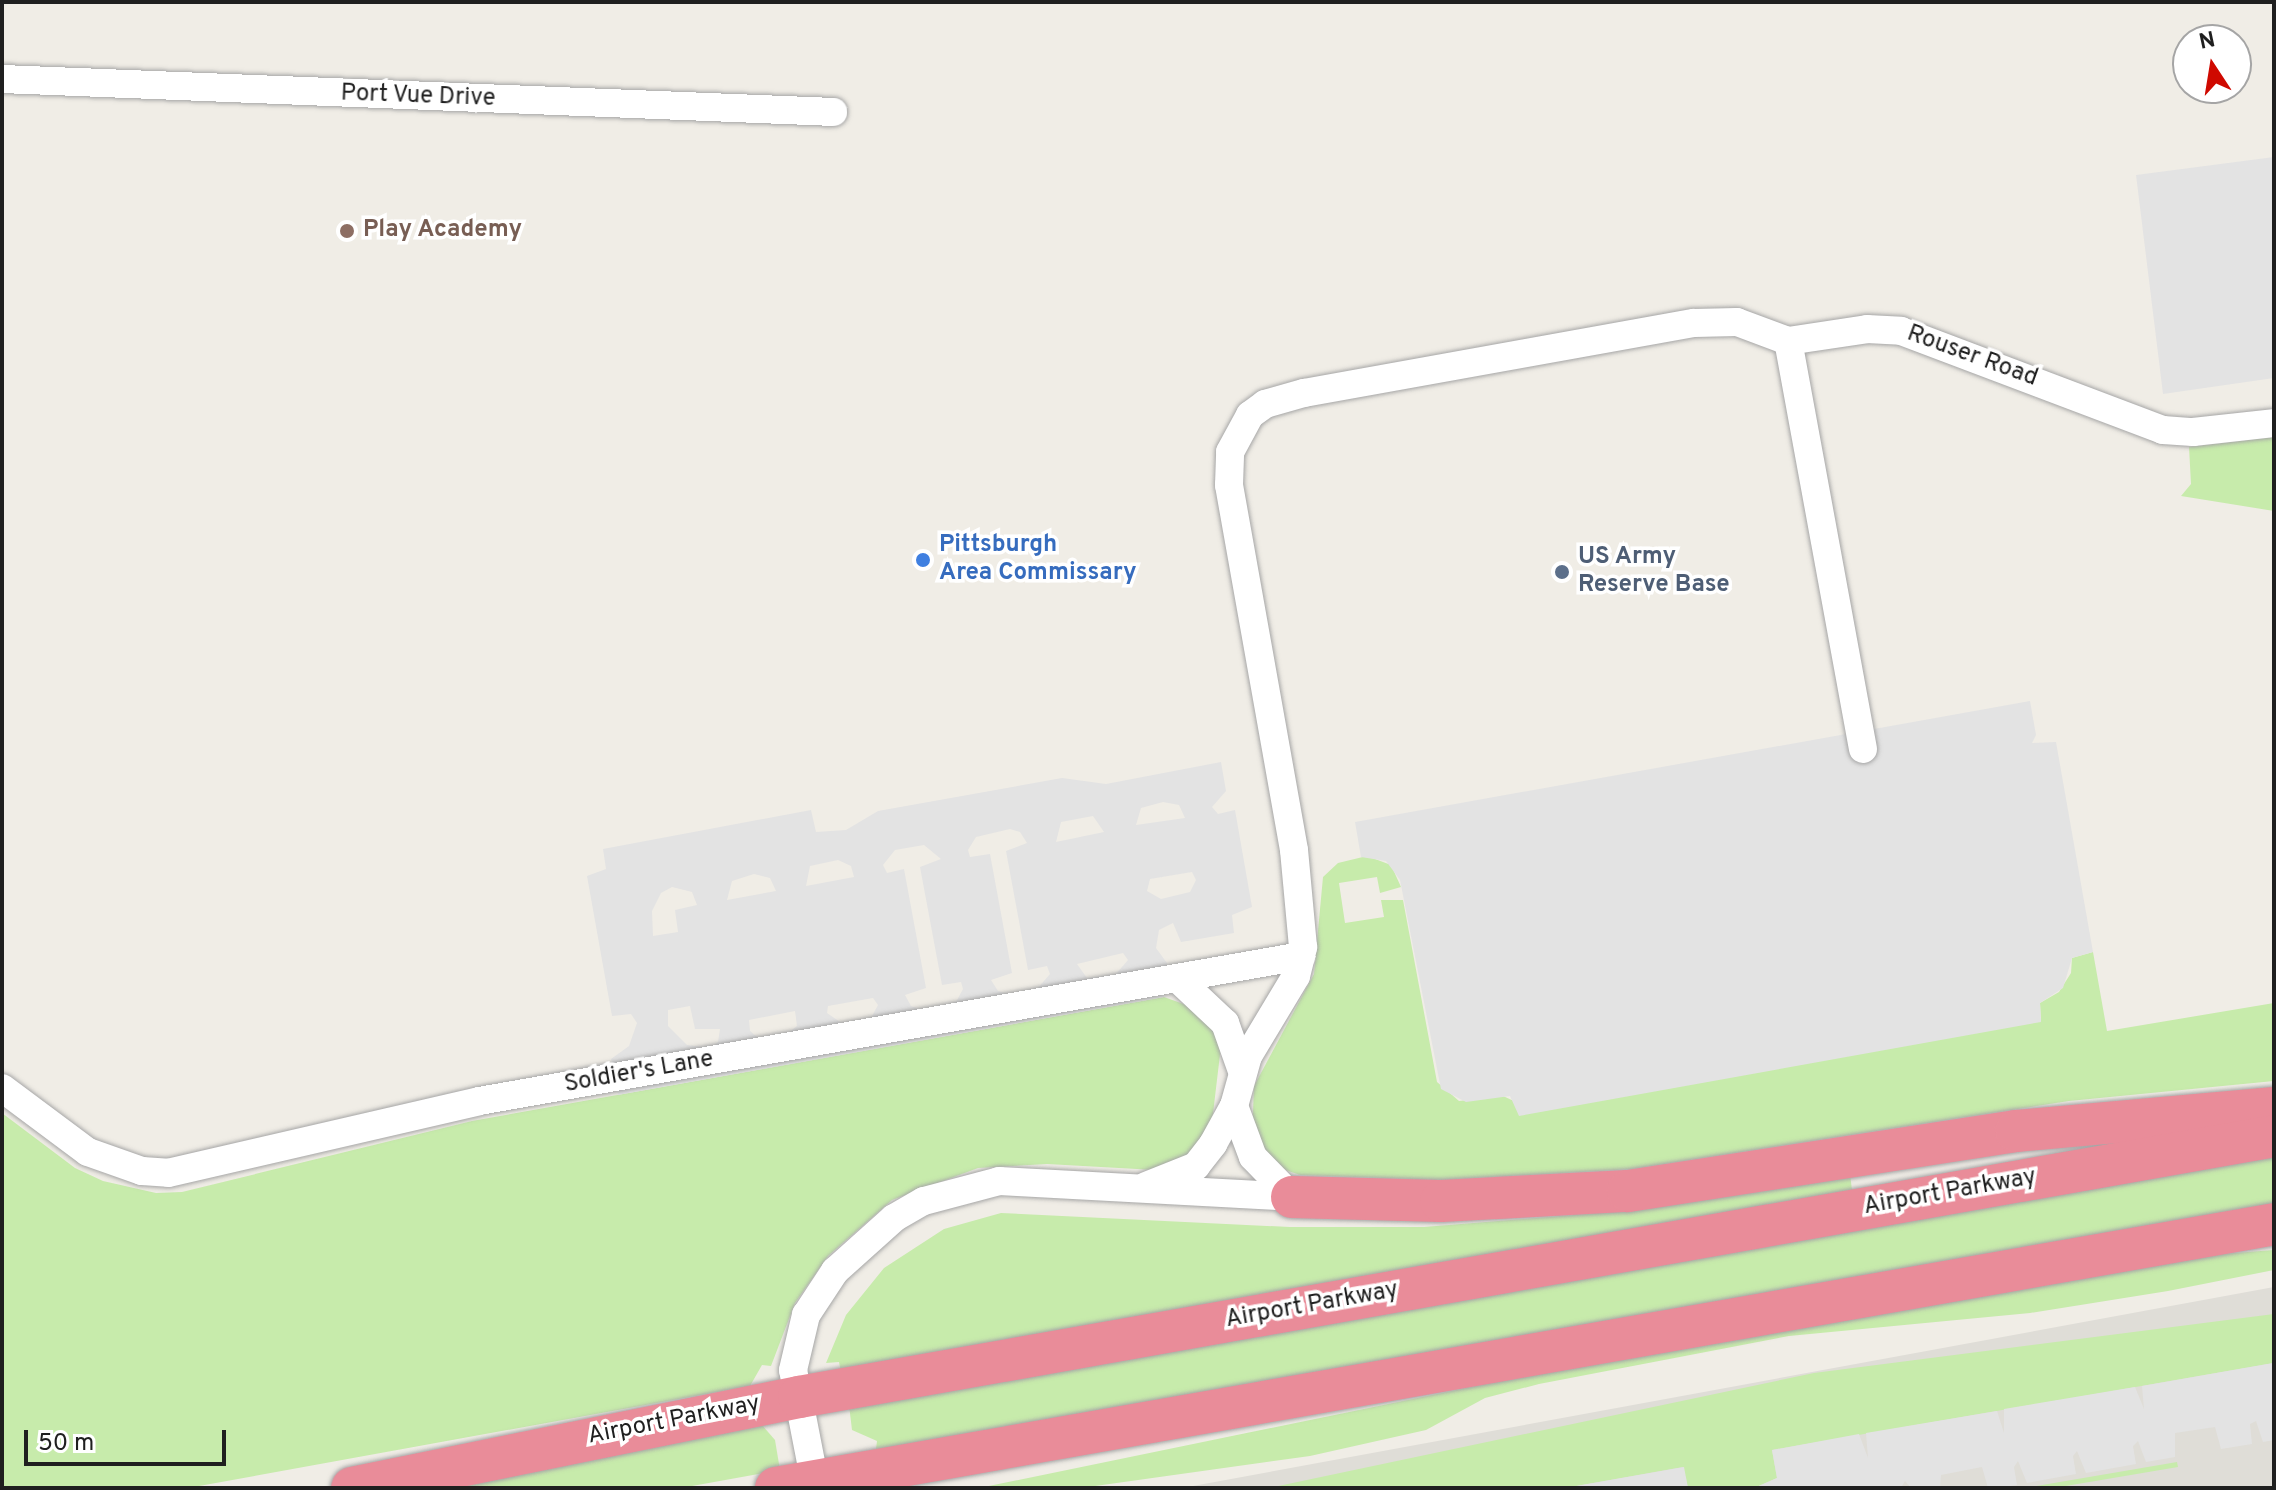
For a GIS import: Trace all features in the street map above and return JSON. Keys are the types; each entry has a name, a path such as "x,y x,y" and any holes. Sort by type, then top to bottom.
{"highway":[{"path":"1292,1197 1441,1201 1628,1191 2016,1131 2274,1108"},
{"name":"Airport Parkway","path":"352,1488 799,1397 2274,1136"},
{"path":"802,1486 2274,1224"},
{"path":"940,1488 1042,1442"}],"street":[{"name":"Port Vue Drive","path":"2,79 833,112"},
{"path":"1146,1186 1196,1166 1234,1106 1242,1071 1296,976 1301,956 1301,897 1229,485 1230,452 1250,415 1265,404 1304,393 1702,321 1737,322 1788,341 1863,749"},
{"name":"Rouser Road","path":"1788,341 1867,329 1901,331 2163,430 2193,432 2274,423"},
{"name":"Soldier's Lane","path":"2,1088 88,1152 142,1171 168,1173 479,1101 1301,956"},
{"path":"1177,978 1225,1023 1242,1071"},
{"path":"1234,1106 1253,1157 1292,1197"},
{"path":"802,1486 799,1397 793,1370 806,1315 835,1271 894,1218 924,1201 999,1181 1146,1186 1292,1197"}],"shaded area":[{"path":"2274,157 2274,378 2163,394 2136,175"},
{"path":"2030,701 2036,735 2032,743 2056,742 2093,952 2072,958 2063,988 2040,1003 2041,1022 1519,1116 1510,1096 1466,1102 1441,1089 1400,880 1386,861 1361,857 1355,822"},
{"path":"1221,762 1226,791 1212,807 1218,814 1235,810 1252,907 1232,915 1234,933 1181,942 1173,923 1159,930 1156,948 1167,963 1164,997 618,1095 611,1059 629,1046 637,1023 631,1014 612,1016 587,876 606,869 603,849 811,810 816,832 846,830 878,811 1062,778 1106,784","holes":["1163,802 1179,805 1185,818 1136,825 1141,808","1093,816 1104,832 1056,842 1061,822","1010,829 1020,832 1027,843 1006,851 1028,970 1047,966 1050,974 1037,989 1008,994 998,991 991,980 1012,973 990,854 970,857 968,850 976,837","924,845 941,859 920,867 942,985 961,982 963,989 956,1002 922,1010 911,1006 905,995 926,988 904,869 887,873 883,865 895,850","838,860 851,866 854,877 806,886 810,866","1192,872 1196,880 1190,892 1161,899 1147,891 1150,879","754,874 770,878 776,891 727,900 732,881","672,887 692,892 697,905 675,910 678,932 653,936 652,911 661,893","1123,953 1128,960 1115,975 1087,978 1077,964","873,998 878,1005 871,1018 843,1024 827,1013 828,1006","690,1006 695,1029 720,1029 718,1042 710,1048 687,1045 668,1026 668,1010","795,1011 797,1026 787,1034 758,1038 750,1031 749,1020"]},
{"path":"2274,1287 2274,1488 1182,1488"},
{"path":"2273,1363 2274,1440 2263,1442 2256,1421 2250,1424 2252,1444 2221,1449 2215,1427 2175,1433 2175,1457 2146,1462 2138,1441 2133,1446 2136,1464 2086,1473 2077,1451 2073,1456 2076,1474 2027,1483 2018,1461 2014,1467 2017,1485 1998,1488 1988,1488 1982,1467 1941,1475 1940,1488 1911,1488 1905,1481 1901,1488 1754,1488 1777,1478 1772,1450 1859,1434 1868,1458 1866,1433 1997,1411 2004,1433 2004,1409 2135,1387 2144,1409 2142,1386"},
{"path":"1684,1467 1688,1488 1565,1488"}],"green space":[{"path":"2274,437 2274,511 2181,496 2191,484 2189,447"},
{"path":"1367,856 1391,865 1401,887 1380,893 1377,877 1339,883 1345,923 1384,917 1381,900 1403,900 1437,1082 1459,1101 1503,1096 1516,1102 2041,1021 2040,1003 2059,992 2071,973 2072,958 2093,952 2107,1031 2274,1003 2274,1081 2069,1101 1632,1169 1439,1180 1300,1175 1277,1167 1252,1137 1254,1086 1314,974 1323,877 1338,863"},
{"path":"1164,997 1189,1006 1216,1031 1221,1046 1212,1122 1197,1151 1155,1170 1047,1164 978,1168 892,1200 828,1256 795,1303 771,1366 762,1365 750,1386 188,1488 2,1488 2,1113 75,1168 103,1181 156,1193 182,1192 472,1121"},
{"path":"2274,1153 2274,1208 887,1450 876,1449 877,1441 852,1430 849,1405"},
{"path":"1850,1174 1852,1190 841,1372 839,1362 826,1363 846,1315 884,1268 944,1229 1001,1213 1290,1227 1424,1227 1599,1213"},
{"path":"2274,1250 2274,1270 2168,1291 2030,1313 1789,1336 1539,1384 1485,1398 1426,1430 1310,1456 1081,1488 979,1488 1627,1355 2195,1256"},
{"path":"2274,1314 2274,1363 1772,1450 1777,1478 1754,1488 1688,1488 1683,1467 1565,1488 1269,1488 1814,1373"},
{"path":"762,1425 775,1440 780,1470 681,1488 431,1488"},
{"path":"2177,1462 2178,1467 2054,1488 2025,1488"}],"place":[{"name":"Play Academy","path":"347,231"},
{"name":"Pittsburgh Area Commissary","path":"923,560"},
{"name":"US Army Reserve Base","path":"1562,572"}]}
